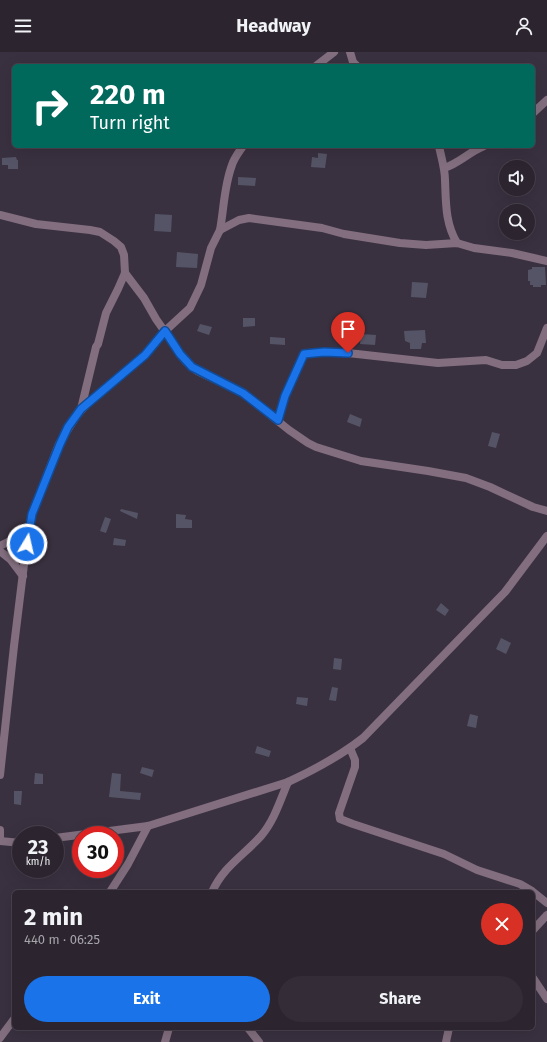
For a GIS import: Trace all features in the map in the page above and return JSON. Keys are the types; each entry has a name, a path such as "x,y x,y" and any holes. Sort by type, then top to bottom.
{"street":[{"path":"319,64 334,52"},
{"path":"350,52 355,64"},
{"path":"535,111 547,100"},
{"path":"0,775 14,646 28,532 32,514 60,444 68,427 81,409 145,355 165,331 194,303 201,285 211,248 220,230 225,192 230,169 242,148"},
{"path":"439,148 444,168 445,205 450,228 457,243"},
{"path":"444,168 451,166 480,148"},
{"path":"0,215 36,224 100,232 114,240 121,247 124,255 125,273 103,321 81,409"},
{"path":"220,230 239,220 249,218 322,228 344,234 400,243 426,245 457,243 474,248 512,253 547,261"},
{"path":"125,273 144,298 156,319 180,354 192,367 243,393 278,420 288,430 316,447 361,461 462,477 490,487 533,507 547,511"},
{"path":"278,420 285,396 304,354 324,352 348,353 438,363 486,360 502,365 516,365 527,361 536,353 547,328"},
{"path":"0,546 28,532"},
{"path":"64,837 148,826 288,782 304,775 350,748 369,732 505,592 547,536"},
{"path":"0,551 11,560 23,576"},
{"path":"350,748 355,760 355,767 339,813 340,819 444,854 477,870 520,884 530,890"},
{"path":"213,890 223,873 249,849 269,825 288,782"},
{"path":"111,890 128,864 148,826"},
{"path":"0,830 0,841 12,842"},
{"path":"535,893 547,903"},
{"path":"535,928 547,915"},
{"path":"535,981 547,998"},
{"path":"0,1038 12,1022"},
{"path":"165,1042 168,1030"},
{"path":"250,1030 259,1042"},
{"path":"446,1042 449,1030"}],"building":[{"path":"318,153 327,154 325,168 311,167 312,157 318,158"},
{"path":"16,157 18,160 18,169 8,169 8,165 2,165 2,158"},
{"path":"238,177 256,178 255,186 238,185"},
{"path":"155,214 172,215 171,232 154,231"},
{"path":"177,252 198,254 197,268 176,267"},
{"path":"532,267 545,267 546,285 541,285 541,287 533,287 533,285 530,285 530,281 528,281 528,270 532,269"},
{"path":"412,282 428,283 426,298 411,297"},
{"path":"243,318 255,318 255,326 243,327"},
{"path":"200,324 212,327 209,335 197,331"},
{"path":"425,330 426,343 422,343 421,349 410,349 410,343 405,341 404,331"},
{"path":"361,334 376,335 375,345 360,344"},
{"path":"270,337 285,338 285,345 270,344"},
{"path":"350,414 362,419 360,427 347,422"},
{"path":"492,432 500,434 496,448 488,446"},
{"path":"121,509 138,513 137,519 120,511"},
{"path":"176,514 186,515 185,519 192,520 192,528 176,528"},
{"path":"105,517 111,519 106,533 100,531"},
{"path":"114,538 126,540 125,546 113,545"},
{"path":"441,603 449,610 445,616 436,610"},
{"path":"501,638 511,643 506,654 496,649"},
{"path":"334,658 342,659 341,670 333,669"},
{"path":"332,687 338,688 336,701 329,700"},
{"path":"297,697 308,698 307,706 296,704"},
{"path":"470,714 478,716 476,728 467,726"},
{"path":"257,746 271,751 269,757 255,753"},
{"path":"142,767 154,770 152,777 140,773"},
{"path":"35,773 43,774 43,784 34,784"},
{"path":"112,773 121,774 120,791 141,793 140,800 109,797"},
{"path":"14,791 22,791 21,805 14,804"}],"route":[{"path":"27,544 32,514 52,462 68,427 81,409 145,355 165,331 186,362 197,371 243,393 278,420 285,396 304,354 324,352 348,353"}]}
